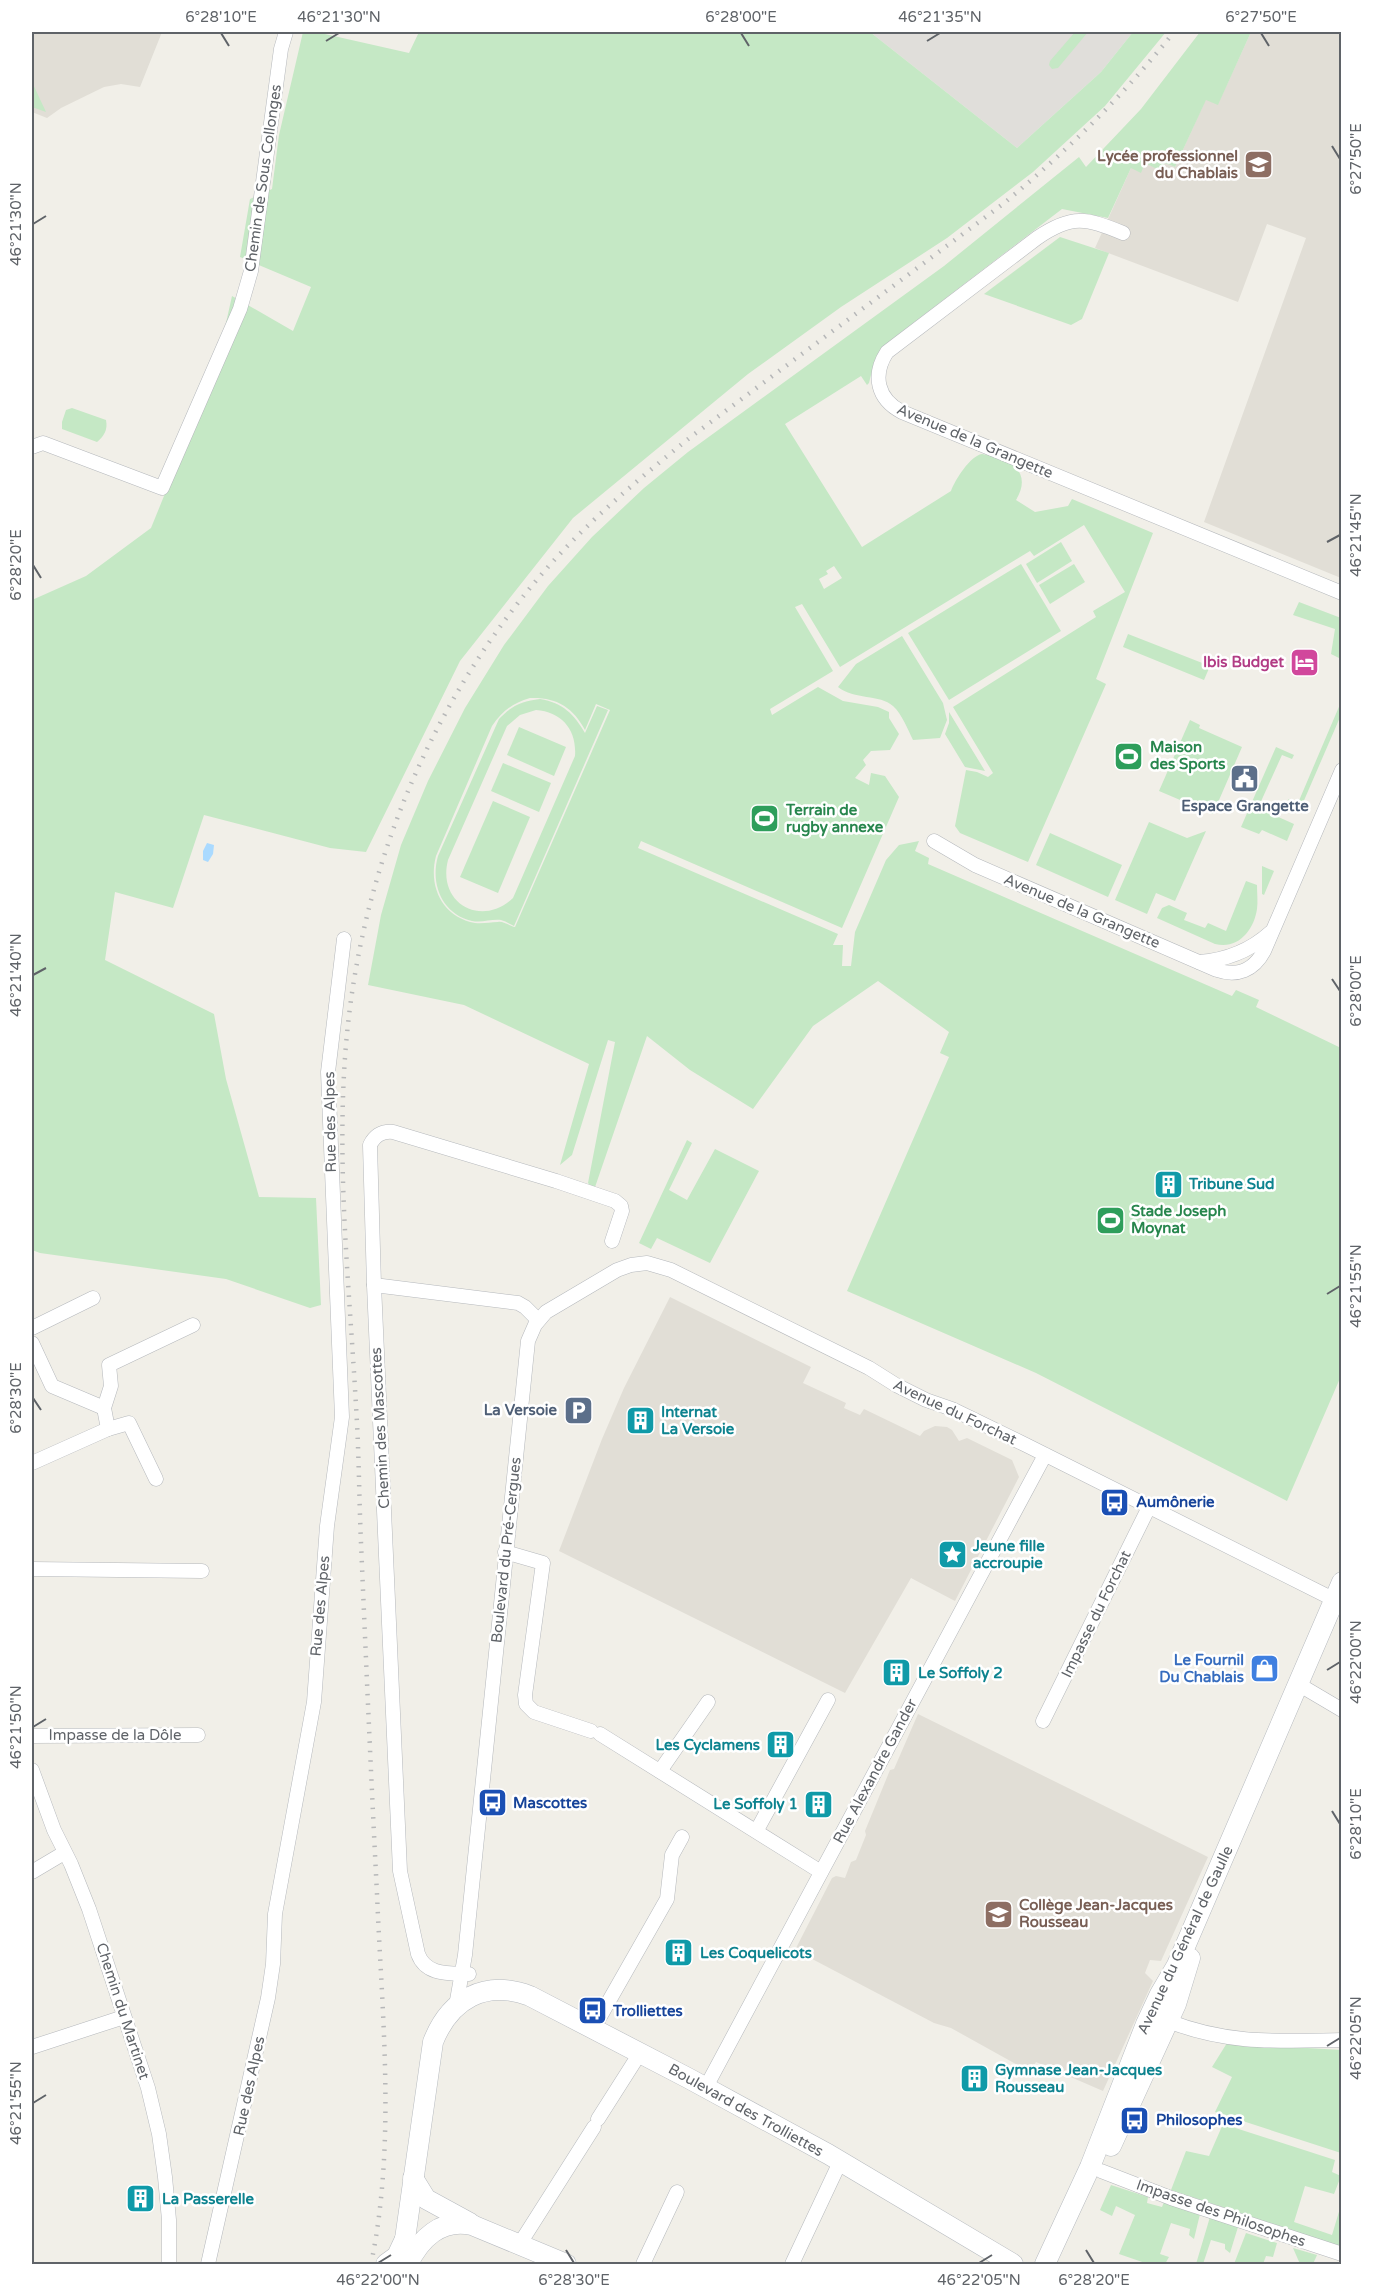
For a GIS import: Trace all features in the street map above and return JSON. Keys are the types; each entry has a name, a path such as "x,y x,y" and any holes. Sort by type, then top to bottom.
{"main road":[{"name":"Avenue du Général de Gaulle","path":"1045,2265 1149,2042 1160,2017 1175,1970 1340,1598"},
{"name":"Boulevard des Trolliettes","path":"478,1993 491,1989 515,1991 530,1996 706,2087 840,2162 1008,2262 1037,2257 1046,2251 1061,2234"},
{"name":"Boulevard du Pré-Cergues","path":"406,2265 405,2239 430,2054 437,2031 450,2012 478,1993"},
{"name":"Avenue du Général de Gaulle","path":"1058,2265 1071,2242 1135,2092 1149,2042"},
{"path":"413,2178 426,2199 472,2225 566,2265"},
{"path":"406,2265 420,2244 431,2233 451,2224 472,2225"},
{"path":"386,2265 397,2256 405,2239"}],"street":[{"name":"Chemin de Sous Collonges","path":"32,447 43,443 162,488 240,309 251,271 281,48 286,32"},
{"name":"Avenue de la Grangette","path":"1123,233 1085,220 1063,223 1047,231 887,352 879,366 878,374 883,397 902,412 1341,593"},
{"path":"1228,958 1226,968 1230,973 1245,971 1256,963 1264,951 1341,770"},
{"name":"Avenue de la Grangette","path":"934,842 975,865 1223,973 1230,973"},
{"path":"1199,962 1228,958 1254,945 1272,930"},
{"name":"Rue des Alpes","path":"208,2265 268,1998 273,1964 275,1914 314,1702 327,1526 342,1417 328,1072 344,939"},
{"name":"Chemin des Mascottes","path":"465,1974 432,1971 420,1959 400,1871 374,1285 370,1150 373,1140 387,1132 556,1180 615,1201 621,1206 622,1211 612,1241"},
{"name":"Avenue du Forchat","path":"538,1320 555,1306 623,1267 647,1263 663,1267 869,1368 926,1400 952,1409 1149,1507 1340,1598"},
{"path":"374,1285 518,1303 525,1306 538,1320"},
{"path":"32,1328 93,1298"},
{"name":"Boulevard du Pré-Cergues","path":"456,2006 465,1974 465,1955 526,1353 530,1335 538,1320"},
{"path":"108,1429 104,1408 111,1386 109,1365 194,1325"},
{"path":"32,1343 52,1386 104,1408"},
{"path":"32,1463 108,1429 129,1424 156,1479"},
{"name":"Rue Alexandre Gander","path":"706,2087 1045,1455"},
{"name":"Impasse du Forchat","path":"1043,1721 1149,1507"},
{"path":"506,1552 543,1563 525,1695 526,1704 534,1712 596,1732 757,1830 821,1872"},
{"path":"32,1569 202,1571"},
{"path":"1302,1687 1341,1710"},
{"path":"757,1830 828,1700"},
{"path":"660,1771 708,1702"},
{"name":"Impasse de la Dôle","path":"32,1736 198,1735"},
{"name":"Chemin du Martinet","path":"32,1770 64,1853 71,1864 89,1909 148,2088 159,2134 169,2220 169,2265"},
{"path":"593,2029 667,1899 672,1855 682,1837"},
{"path":"32,1872 64,1853"},
{"path":"465,1974 478,1993"},
{"path":"32,2047 124,2017"},
{"path":"1160,2017 1204,2033 1230,2039 1341,2040"},
{"path":"519,2245 640,2052"},
{"path":"792,2265 840,2162"},
{"name":"Impasse des Philosophes","path":"1101,2171 1171,2198 1341,2254"},
{"path":"643,2265 676,2192"}],"shaded area":[{"path":"32,32 162,32 140,87 121,84 104,87 61,108 47,118 32,112"},
{"path":"870,32 1133,32 1101,72 1017,148"},
{"path":"1251,32 1341,32 1341,578 1204,522 1306,238 1267,224 1238,302 1095,248 1131,168 1145,163 1161,170 1165,163 1175,167 1206,99 1218,104"},
{"path":"670,1297 811,1367 803,1383 846,1403 844,1408 860,1415 864,1409 920,1436 924,1431 935,1426 947,1427 952,1430 959,1441 967,1438 1012,1460 1019,1477 955,1601 911,1578 845,1693 559,1551 624,1388"},
{"name":"Collège Jean-Jacques Rousseau","path":"918,1714 1208,1857 1161,1961 1150,1960 1145,1973 1153,1981 1103,2091 1036,2062 1030,2072 951,2028 934,2023 795,1950 832,1878 836,1876 845,1878 851,1862 856,1860 866,1835 865,1831 890,1770 894,1769"}],"green space":[{"path":"303,32 316,32 409,53 419,32 870,32 1017,148 1101,72 1133,32 1166,32 1105,106 1033,172 947,238 841,307 748,374 573,518 460,661 366,852 330,848 204,815 173,908 115,892 105,960 214,1014 226,1079 259,1197 316,1198 321,1305 310,1308 226,1279 32,1250 32,600 86,576 151,528 216,368 232,296 293,331 311,287 240,257 250,199 272,189 279,135"},
{"path":"1075,32 1088,32 1058,68 1052,69 1049,65 1050,61"},
{"path":"1200,32 1251,32 1218,105 1206,100 1175,167 1165,163 1161,171 1145,163 1141,173 1131,168 1108,218 1062,209 891,340 873,367 867,385 861,376 785,424 862,547 951,491 968,464 982,454 1008,462 1015,467 1022,481 1016,500 1035,512 1068,506 1072,499 1153,533 1096,679 1106,684 1028,862 960,833 955,826 966,770 988,777 993,773 953,707 1096,617 1093,611 1125,592 1084,525 1034,556 1030,551 840,667 802,604 795,607 833,671 770,709 772,715 818,687 843,701 878,707 889,712 889,718 899,734 890,750 871,751 863,760 866,765 855,778 869,785 871,773 885,776 899,797 842,928 641,841 638,848 838,934 833,945 843,945 842,966 851,966 855,932 886,860 899,845 919,841 915,851 929,858 928,864 1232,996 1236,990 1259,1000 1256,1007 1341,1048 1341,1376 1287,1501 1036,1373 847,1291 949,1057 940,1053 949,1032 878,981 813,1026 753,1109 690,1070 647,1036 594,1190 588,1183 615,1042 608,1040 572,1155 560,1165 589,1064 464,1005 368,985 381,915 401,845 428,781 465,708 504,645 548,586 592,537 644,488 688,452 944,266 1079,157 1086,167 1141,109","holes":["834,566 842,578 824,589 819,579 828,574 826,571","530,698 548,699 563,705 575,715 585,730 596,704 610,710 515,927 500,922 475,923 454,914 440,899 434,878 436,856 492,726 508,708"]},
{"path":"32,82 46,112 32,107"},
{"path":"1060,237 1109,253 1082,319 1071,325 984,294"},
{"path":"72,408 106,420 105,432 97,442 62,429 66,410"},
{"path":"1061,542 1072,561 1037,583 1026,564"},
{"path":"1021,564 1061,631 949,700 908,633"},
{"path":"1074,564 1085,582 1050,604 1039,585"},
{"path":"1299,602 1341,618 1341,659 1331,654 1335,629 1293,615"},
{"path":"1128,634 1210,666 1204,680 1123,647"},
{"path":"902,636 943,703 947,720 940,738 913,740 902,718 888,702 852,694 838,687 856,664"},
{"path":"540,699 555,703 567,710 585,733 597,706 608,710 514,926 501,920 472,921 453,912 441,896 436,877 438,856 499,719 512,707","holes":["536,710 545,711 566,724 573,738 575,756 513,898 501,907 488,911 464,906 455,899 449,888 446,875 448,860 507,726 520,715"]},
{"path":"1341,702 1341,715 1299,812 1292,809 1288,799 1298,803"},
{"path":"949,712 985,771 965,767 945,734 949,723"},
{"path":"1190,720 1200,725 1199,728 1242,747 1213,814 1159,791"},
{"path":"519,727 566,747 554,776 507,755"},
{"path":"1276,747 1294,755 1292,759 1282,755 1258,808 1294,824 1287,841 1262,830 1259,834 1241,827"},
{"path":"503,763 551,783 539,812 491,791"},
{"path":"493,801 530,817 498,893 460,877"},
{"path":"1149,822 1187,838 1206,831 1175,901 1156,893 1147,914 1115,900"},
{"path":"1050,833 1122,865 1108,897 1036,865"},
{"path":"1262,866 1274,871 1264,895 1262,894"},
{"path":"1246,881 1257,885 1255,917 1244,937 1231,944 1215,944 1157,918 1162,908 1169,905 1187,913 1184,920 1205,928 1208,923 1226,931"},
{"path":"687,1140 692,1143 669,1190 687,1200 715,1149 759,1171 710,1263 657,1238 651,1249 639,1243"},
{"path":"1227,2043 1341,2050 1341,2153 1215,2112 1232,2077 1212,2067"},
{"path":"1223,2124 1335,2160 1332,2172 1341,2176 1334,2194 1305,2186 1294,2222 1332,2235 1341,2205 1341,2247 1171,2190 1186,2151 1209,2156"},
{"path":"1111,2185 1148,2197 1147,2203 1162,2207 1164,2202 1200,2214 1194,2239 1189,2235 1190,2229 1171,2223 1160,2254 1169,2257 1165,2264 1148,2264 1119,2254 1135,2215 1116,2206 1112,2216 1100,2210"},
{"path":"1210,2217 1238,2227 1230,2253 1225,2249 1225,2244 1211,2240 1203,2264 1196,2264"},
{"path":"1246,2233 1277,2243 1273,2257 1266,2256 1263,2264 1234,2264"},
{"path":"1293,2248 1317,2255 1313,2264 1300,2264"}],"water":[{"path":"207,843 214,845 213,854 208,862 203,860 203,851"}],"railway":[{"path":"371,2264 379,2219 383,2173 384,2033 357,1423 342,1157 344,1074 350,1007 361,941 378,876 399,813 426,751 457,692 494,635 535,582 571,542 630,487 692,436 1027,184 1114,101 1174,32"}],"place":[{"name":"Lycée professionnel du Chablais","path":"1259,165"},
{"name":"Ibis Budget","path":"1305,662"},
{"name":"Maison des Sports","path":"1129,756"},
{"name":"Espace Grangette","path":"1245,779"},
{"name":"Terrain de rugby annexe","path":"765,819"},
{"name":"Tribune Sud","path":"1168,1184"},
{"name":"Stade Joseph Moynat","path":"1110,1220"},
{"name":"La Versoie","path":"578,1410"},
{"name":"Internat La Versoie","path":"640,1421"},
{"name":"Aumônerie","path":"1115,1502"},
{"name":"Jeune fille accroupie","path":"952,1555"},
{"name":"Le Fournil Du Chablais","path":"1265,1669"},
{"name":"Le Soffoly 2","path":"897,1673"},
{"name":"Les Cyclamens","path":"781,1745"},
{"name":"Mascottes","path":"492,1803"},
{"name":"Le Soffoly 1","path":"819,1804"},
{"name":"Collège Jean-Jacques Rousseau","path":"998,1914"},
{"name":"Les Coquelicots","path":"679,1953"},
{"name":"Trolliettes","path":"592,2011"},
{"name":"Gymnase Jean-Jacques Rousseau","path":"974,2079"},
{"name":"Philosophes","path":"1135,2120"},
{"name":"La Passerelle","path":"141,2199"}]}
